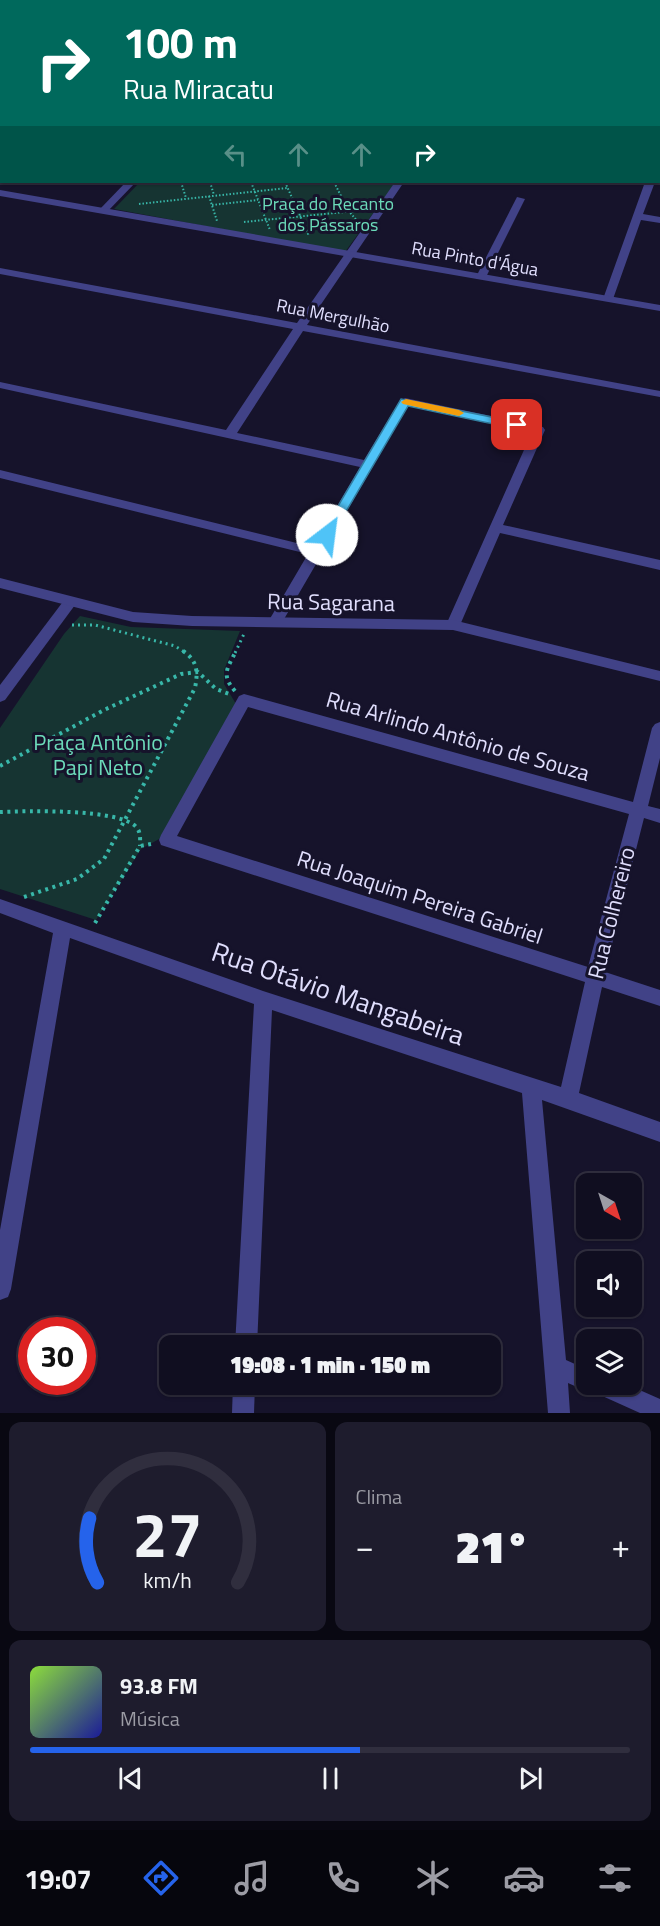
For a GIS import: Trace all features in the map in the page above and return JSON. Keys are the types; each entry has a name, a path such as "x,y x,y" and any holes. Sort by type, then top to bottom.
{"street":[{"path":"104,209 130,183"},
{"path":"229,435 378,209 398,183"},
{"path":"608,299 650,183"},
{"name":"Rua Pinto d'Água","path":"0,193 104,209 189,226 660,308"},
{"path":"481,277 520,199"},
{"path":"638,216 660,220"},
{"name":"Rua Mergulhão","path":"0,271 660,394"},
{"path":"0,385 368,465"},
{"path":"275,622 405,402 539,430 453,625"},
{"path":"0,474 317,552"},
{"path":"496,528 660,565"},
{"name":"Rua Sagarana","path":"0,583 133,617 192,621 453,625 660,676"},
{"path":"0,696 70,602"},
{"path":"167,840 244,700"},
{"name":"Rua Arlindo Antônio de Souza","path":"244,700 660,816"},
{"name":"Rua Colhereiro","path":"568,1099 595,976 660,728"},
{"name":"Rua Joaquim Pereira Gabriel","path":"167,840 660,998"},
{"name":"Rua Otávio Mangabeira","path":"0,906 263,999 568,1099 660,1132"},
{"path":"0,1289 63,928"},
{"path":"247,1335 263,999"},
{"path":"531,1087 559,1413"},
{"path":"556,1367 576,1376"},
{"path":"243,1413 244,1395"},
{"path":"624,1395 660,1410"}],"path":[{"path":"181,183 186,198"},
{"path":"210,183 214,195"},
{"path":"251,183 266,219"},
{"path":"285,183 314,248"},
{"path":"334,183 348,210 364,230"},
{"path":"104,209 287,188"},
{"path":"189,226 218,224 209,196"},
{"path":"212,205 224,206 258,200"},
{"path":"242,222 348,210 378,209"},
{"path":"215,214 222,214"},
{"path":"244,700 227,682 226,672 250,621"},
{"path":"49,630 73,625 95,625 175,646 192,657 198,672 216,689 244,700"},
{"path":"0,766 104,710 181,674 198,672"},
{"path":"23,897 68,884 94,870 104,859 195,688 198,672"},
{"path":"0,812 27,810 88,814 124,821 134,825 140,831 140,846 88,937"},
{"path":"140,846 167,840"}],"green space":[{"name":"Praça do Recanto dos Pássaros","path":"139,183 395,183 345,252 114,209"},
{"name":"Praça Antônio Papi Neto","path":"80,616 131,627 240,631 224,670 224,684 236,704 161,838 141,849 96,920 0,889 0,728 64,634"}],"slow traffic":[{"path":"406,402 459,413"}],"route":[{"path":"327,535 405,402 517,425"}]}
